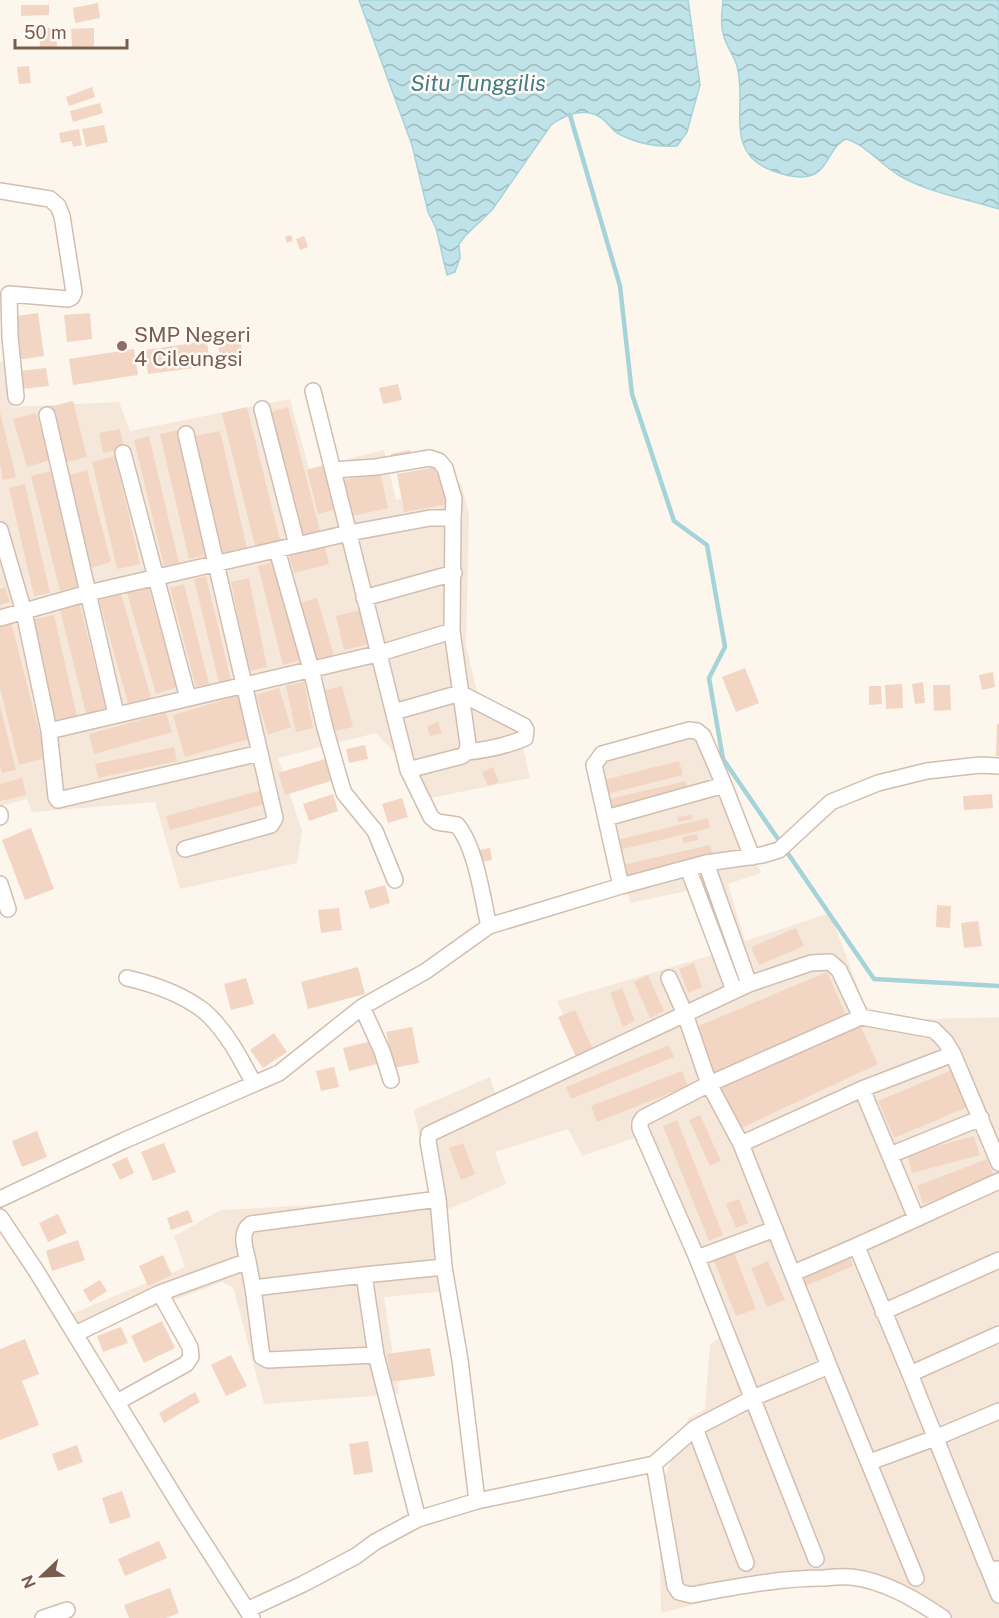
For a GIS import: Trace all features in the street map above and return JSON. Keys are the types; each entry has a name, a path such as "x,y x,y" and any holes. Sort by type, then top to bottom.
{"street":[{"path":"0,191 50,198 58,206 62,216 74,292 68,299 4,293 16,397"},
{"path":"313,391 377,654 408,770 431,817 437,822 457,825 462,830 474,861 489,926"},
{"path":"262,409 297,545"},
{"path":"47,415 116,714"},
{"path":"185,849 272,825 274,818 186,434"},
{"path":"123,453 188,698"},
{"path":"333,471 430,458 439,461 446,468 454,499 452,631 468,744 467,752"},
{"path":"0,618 88,593 348,533 430,518 453,518"},
{"path":"0,530 24,612 49,731 58,800 260,753"},
{"path":"277,550 344,793 375,831 395,880"},
{"path":"364,598 454,573"},
{"path":"49,731 377,654 452,631"},
{"path":"394,712 460,693 524,726 527,734 525,738 508,744 467,752 462,756 408,770"},
{"path":"621,886 594,765 602,754 689,730 697,731 703,736 752,857"},
{"path":"0,1199 279,1073 362,1007 426,971 489,926 706,863 752,857 779,850 831,802 878,783 927,771 980,765 999,766"},
{"path":"606,818 724,785"},
{"path":"706,863 742,987"},
{"path":"688,868 742,987"},
{"path":"0,884 8,909"},
{"path":"477,1501 460,1360 444,1267 429,1134 742,987 812,963 830,962 839,970 861,1017"},
{"path":"127,978 162,989 204,1012 238,1053 254,1084"},
{"path":"669,978 685,1014 709,1084 741,1144 916,1578"},
{"path":"362,1007 382,1051 391,1080"},
{"path":"816,1559 697,1258 640,1128 640,1123 643,1118 709,1084 861,1017 934,1030 945,1041 953,1054 999,1163"},
{"path":"741,1144 862,1089 953,1054"},
{"path":"862,1089 916,1218"},
{"path":"890,1155 981,1118"},
{"path":"792,1273 857,1247 999,1181"},
{"path":"376,1355 268,1360 262,1357 243,1234 245,1228 251,1224 438,1199"},
{"path":"0,1217 249,1614 356,1556 375,1542 418,1519 477,1501 654,1464 695,1428 753,1398 829,1366"},
{"path":"697,1258 775,1229"},
{"path":"857,1247 935,1438 993,1568 999,1595"},
{"path":"883,1312 999,1260"},
{"path":"75,1334 160,1293 248,1261"},
{"path":"253,1288 444,1267"},
{"path":"364,1275 376,1355 418,1519"},
{"path":"117,1402 186,1364 191,1358 190,1347 160,1293"},
{"path":"910,1374 999,1334"},
{"path":"870,1462 998,1413"},
{"path":"695,1428 746,1563"},
{"path":"654,1464 675,1586 679,1592 691,1595 779,1580 850,1576 875,1582 911,1596 943,1618"},
{"path":"44,1618 67,1610"}],"shaded area":[{"path":"0,361 4,362 12,407 119,402 130,431 290,399 309,469 384,450 396,500 461,483 469,515 466,645 477,692 520,734 530,778 420,800 397,755 376,733 278,758 302,831 297,863 180,889 155,802 32,812 27,799 0,806"},
{"path":"694,730 736,811 761,873 728,884 745,941 830,913 865,1006 897,1020 999,1017 999,1618 945,1618 934,1607 885,1577 753,1590 661,1613 659,1490 688,1419 705,1409 710,1345 727,1332 649,1133 582,1156 568,1129 495,1152 506,1184 445,1211 455,1290 384,1297 399,1394 264,1404 233,1287 222,1282 82,1335 69,1315 185,1267 174,1236 221,1210 432,1199 414,1110 490,1077 496,1096 585,1062 557,1001 719,953 696,889 630,903 599,755"}],"water":[{"name":"Situ Tunggilis","path":"359,0 688,0 700,85 687,132 677,146 662,146 624,137 594,114 581,112 556,121 492,210 459,244 460,258 455,272 447,275 436,228 428,212 412,145"},
{"path":"723,0 999,0 999,209 912,182 893,172 860,145 846,139 836,147 821,169 809,176 786,175 757,163 747,152 742,140 740,81 737,66 723,32"}],"building":[{"path":"98,3 100,18 75,23 73,8"},
{"path":"21,5 49,5 49,15 21,16"},
{"path":"56,27 57,47 40,49 39,29"},
{"path":"94,28 94,46 72,47 71,29"},
{"path":"29,66 31,83 19,84 17,67"},
{"path":"92,87 95,97 69,106 66,97"},
{"path":"100,103 103,113 73,122 70,111"},
{"path":"104,125 108,142 86,147 82,129"},
{"path":"79,129 82,145 73,147 72,141 61,143 59,133"},
{"path":"291,235 293,241 287,243 285,237"},
{"path":"304,236 308,247 300,250 296,239"},
{"path":"38,313 44,356 17,360 10,317"},
{"path":"90,313 92,339 67,342 64,315"},
{"path":"207,341 210,366 148,374 145,350"},
{"path":"241,341 243,362 221,364 218,343"},
{"path":"134,349 138,375 73,385 69,359"},
{"path":"46,368 49,386 22,389 19,371"},
{"path":"398,384 402,400 383,404 379,388"},
{"path":"73,401 87,457 63,463 49,407"},
{"path":"247,407 280,540 255,546 222,413"},
{"path":"288,407 320,531 300,536 267,413"},
{"path":"0,412 16,477 3,480 0,464"},
{"path":"36,413 50,460 27,467 13,419"},
{"path":"120,429 124,449 103,453 99,433"},
{"path":"178,430 207,555 189,559 160,434"},
{"path":"220,431 247,548 222,553 195,436"},
{"path":"149,436 179,563 164,566 134,440"},
{"path":"410,450 411,455 392,460 391,454"},
{"path":"115,456 140,564 117,569 92,462"},
{"path":"328,464 340,508 318,514 307,470"},
{"path":"442,466 449,504 404,512 397,474"},
{"path":"87,470 111,562 90,568 66,476"},
{"path":"51,471 79,586 60,591 31,476"},
{"path":"380,472 388,508 348,517 340,481"},
{"path":"25,484 50,593 34,596 9,488"},
{"path":"324,543 329,564 294,573 288,552"},
{"path":"274,562 300,660 283,665 258,566"},
{"path":"206,576 231,680 219,683 194,579"},
{"path":"249,578 267,667 249,671 231,582"},
{"path":"184,584 209,684 196,687 170,588"},
{"path":"148,586 178,687 156,694 127,593"},
{"path":"5,587 10,602 0,605 0,589"},
{"path":"121,594 153,704 130,710 99,600"},
{"path":"317,598 335,659 318,664 300,603"},
{"path":"79,602 107,712 87,717 59,606"},
{"path":"360,610 369,644 344,650 336,616"},
{"path":"54,615 77,716 55,721 31,620"},
{"path":"11,622 46,758 19,765 0,688 0,625"},
{"path":"745,668 759,703 736,712 722,677"},
{"path":"993,672 995,687 982,690 979,675"},
{"path":"304,682 313,728 296,732 286,686"},
{"path":"923,682 925,703 915,704 912,684"},
{"path":"902,684 903,708 886,709 885,685"},
{"path":"933,685 950,685 951,710 934,711"},
{"path":"342,686 353,727 335,731 325,690"},
{"path":"869,686 881,686 882,704 869,705"},
{"path":"279,688 291,727 268,735 256,695"},
{"path":"241,695 253,738 185,757 173,715"},
{"path":"0,706 16,770 2,773 0,765"},
{"path":"166,713 172,732 94,754 89,734"},
{"path":"438,722 442,733 430,736 427,726"},
{"path":"997,724 999,724 999,756 996,756"},
{"path":"365,745 368,759 349,763 346,749"},
{"path":"174,747 177,761 98,778 95,764"},
{"path":"325,759 331,781 285,795 278,773"},
{"path":"679,761 683,775 603,795 600,781"},
{"path":"493,767 499,782 488,786 482,772"},
{"path":"22,778 26,795 0,801 0,784"},
{"path":"686,781 688,793 608,811 605,800"},
{"path":"262,790 266,804 170,830 166,816"},
{"path":"333,794 338,811 309,821 303,804"},
{"path":"992,794 993,808 964,810 963,796"},
{"path":"402,798 408,817 388,823 382,804"},
{"path":"692,815 693,819 678,822 677,817"},
{"path":"708,818 710,828 615,851 613,841"},
{"path":"31,828 54,889 25,900 2,840"},
{"path":"697,834 698,840 683,843 682,837"},
{"path":"710,845 713,856 624,877 622,865"},
{"path":"490,848 492,860 481,862 479,850"},
{"path":"385,885 390,903 370,909 364,891"},
{"path":"937,905 951,906 950,928 936,927"},
{"path":"339,908 342,930 321,933 318,910"},
{"path":"978,921 982,946 964,948 961,923"},
{"path":"796,928 804,946 759,965 751,947"},
{"path":"694,963 702,987 688,993 679,969"},
{"path":"358,967 365,994 308,1009 301,982"},
{"path":"827,972 848,1020 715,1076 694,1028"},
{"path":"648,975 664,1011 650,1018 634,982"},
{"path":"246,978 254,1004 231,1010 224,984"},
{"path":"622,988 635,1021 623,1027 610,993"},
{"path":"575,1010 593,1049 576,1057 558,1017"},
{"path":"860,1025 878,1064 737,1130 718,1090"},
{"path":"412,1027 419,1063 394,1068 386,1032"},
{"path":"274,1033 287,1052 263,1068 250,1050"},
{"path":"372,1041 377,1064 349,1071 343,1048"},
{"path":"669,1045 674,1057 571,1099 566,1087"},
{"path":"334,1067 339,1087 321,1091 316,1071"},
{"path":"954,1069 970,1106 894,1138 878,1101"},
{"path":"682,1071 688,1086 597,1122 591,1106"},
{"path":"700,1115 721,1161 710,1166 689,1120"},
{"path":"677,1120 723,1235 709,1241 663,1126"},
{"path":"37,1131 47,1157 22,1167 12,1141"},
{"path":"974,1136 980,1155 912,1173 907,1154"},
{"path":"164,1143 176,1172 153,1181 141,1152"},
{"path":"463,1143 475,1174 461,1180 449,1148"},
{"path":"127,1157 134,1173 120,1180 112,1164"},
{"path":"987,1159 994,1177 923,1204 917,1186"},
{"path":"739,1199 748,1223 736,1228 726,1204"},
{"path":"188,1210 193,1222 171,1230 167,1218"},
{"path":"58,1214 67,1233 48,1242 39,1223"},
{"path":"78,1240 85,1260 52,1271 46,1251"},
{"path":"734,1253 756,1309 736,1316 714,1261"},
{"path":"163,1255 172,1275 148,1286 139,1266"},
{"path":"850,1258 853,1266 801,1288 797,1280"},
{"path":"768,1261 785,1300 767,1307 751,1268"},
{"path":"100,1280 107,1291 90,1302 83,1290"},
{"path":"162,1321 175,1348 144,1363 131,1336"},
{"path":"121,1327 128,1343 103,1352 97,1336"},
{"path":"25,1339 39,1374 22,1381 39,1425 0,1440 0,1349"},
{"path":"430,1348 435,1376 391,1382 387,1354"},
{"path":"231,1355 247,1386 226,1396 211,1365"},
{"path":"195,1392 200,1402 164,1423 159,1413"},
{"path":"368,1441 373,1472 354,1475 349,1444"},
{"path":"77,1445 83,1462 58,1471 52,1454"},
{"path":"122,1491 131,1517 110,1524 102,1498"},
{"path":"159,1541 167,1558 125,1576 118,1559"},
{"path":"170,1588 179,1613 166,1618 129,1618 124,1605"}],"waterway":[{"path":"570,115 620,286 632,394 674,521 707,545 725,647 709,678 723,759 874,979 999,986"}],"place":[{"name":"SMP Negeri 4 Cileungsi","path":"122,346"}]}
